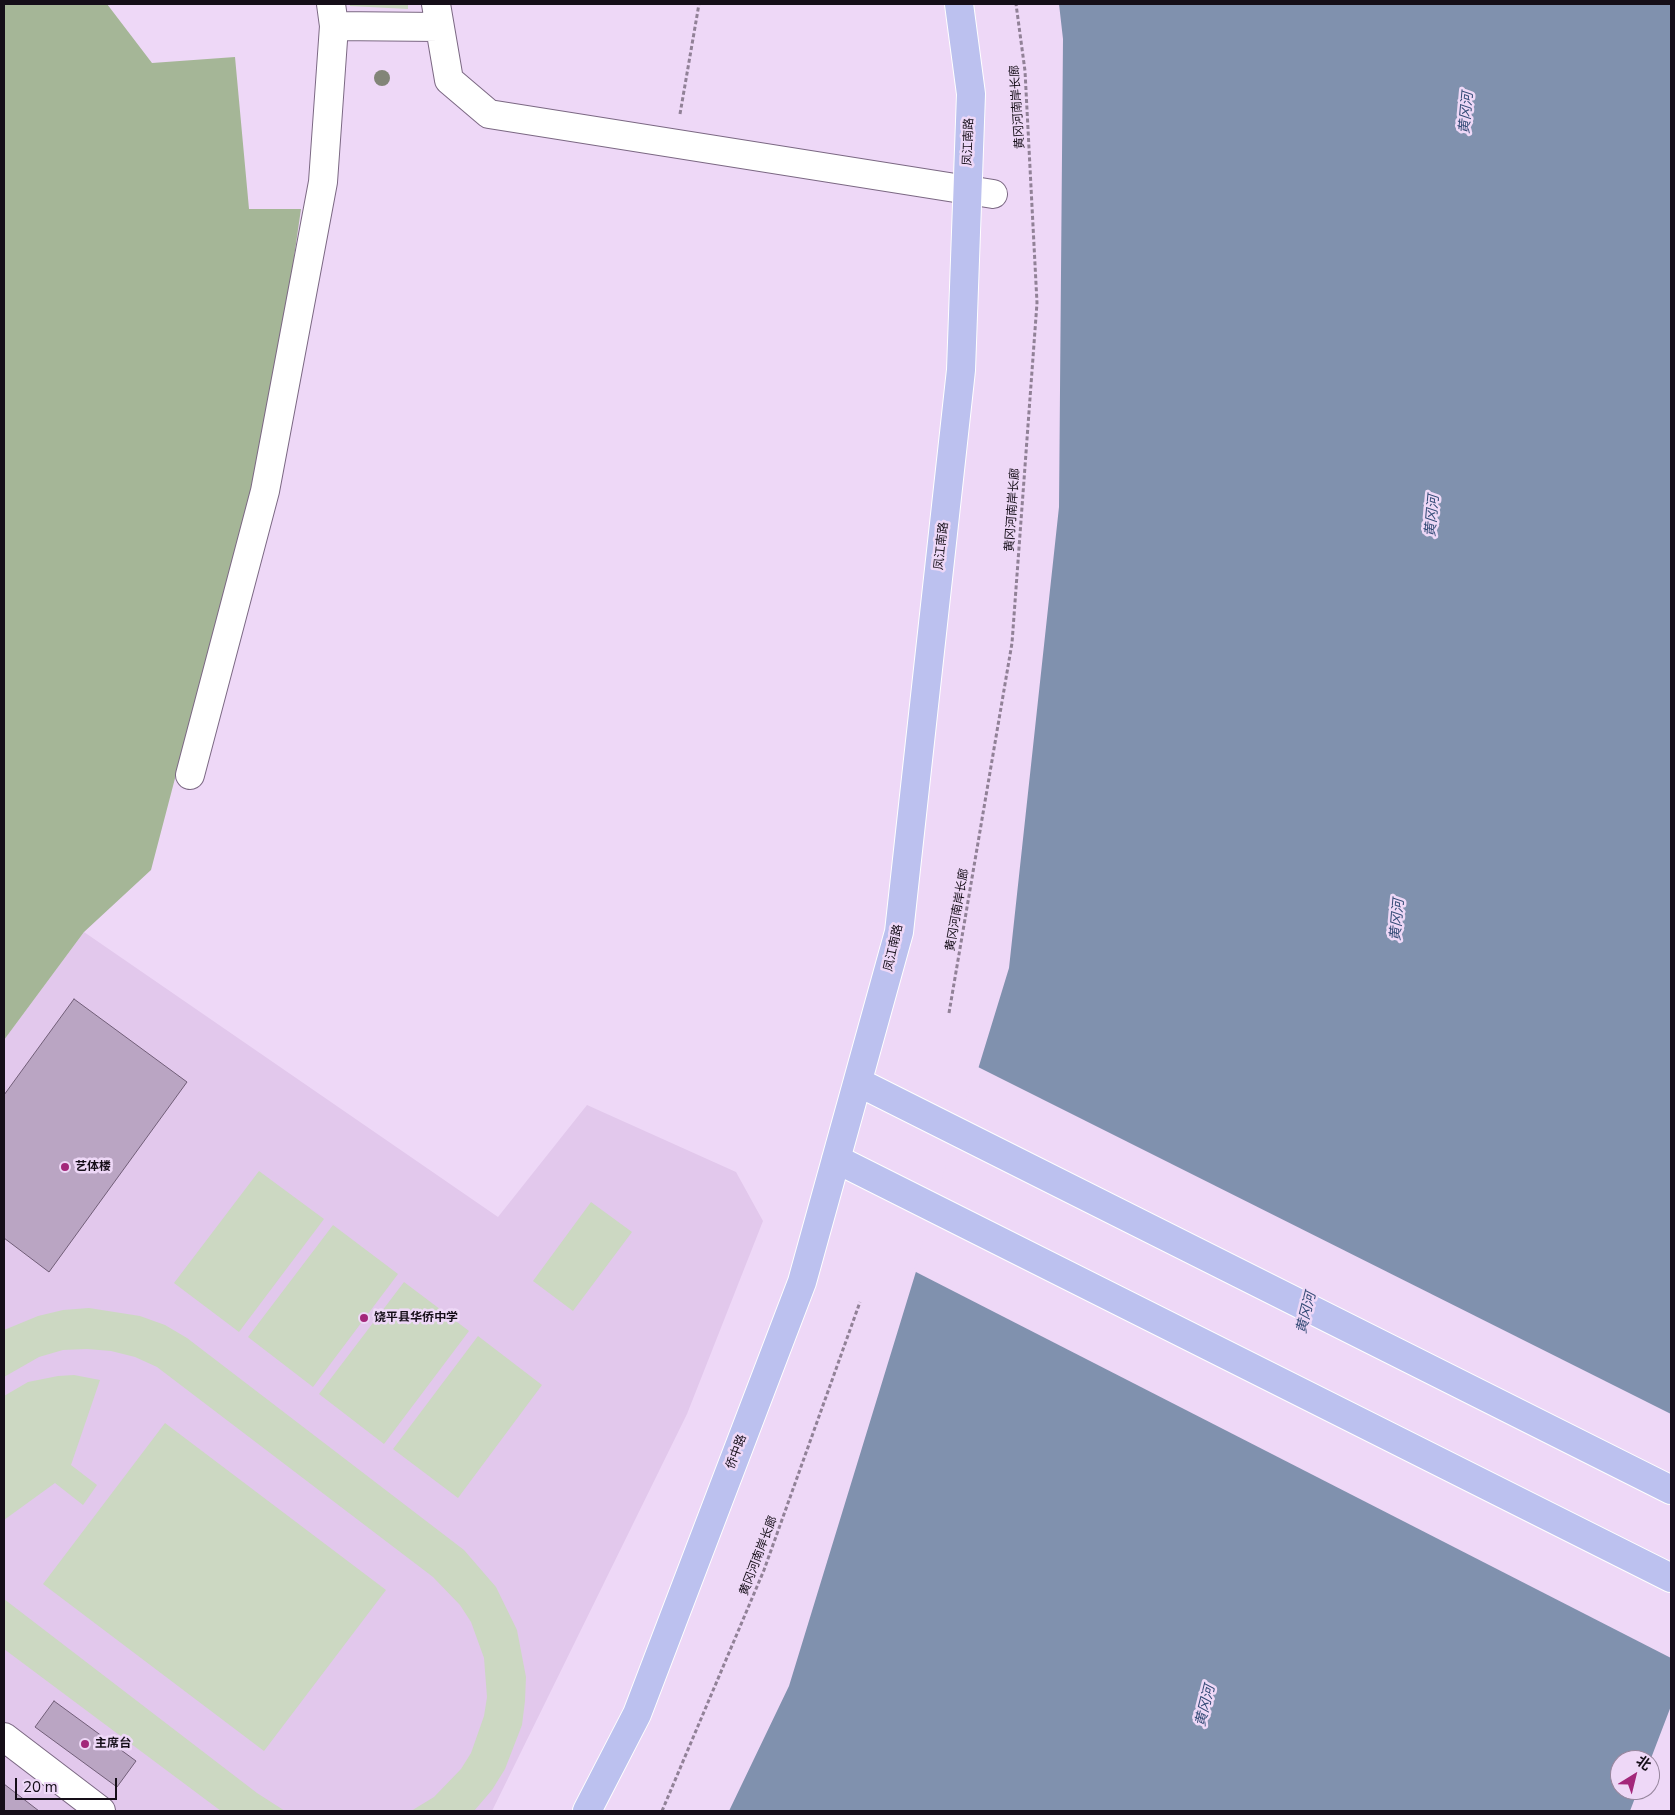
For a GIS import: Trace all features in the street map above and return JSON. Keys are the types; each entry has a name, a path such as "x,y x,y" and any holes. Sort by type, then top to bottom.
{"main road":[{"name":"凤江南路","path":"858,1082 899,932 961,370 971,94 959,4"},
{"path":"858,1082 1671,1490"},
{"name":"侨中路","path":"587,1811 637,1714 802,1282 858,1082"},
{"path":"836,1159 1671,1578"}],"street":[{"path":"190,775 265,491 298,320 323,182 332,15 438,15 449,80 489,114 993,194"},
{"path":"4,1737 101,1811"}],"path":[{"path":"675,144 698,4"},
{"name":"黄冈河南岸长廊","path":"949,1013 1012,643 1036,312 1025,71 1016,4"},
{"name":"黄冈河南岸长廊","path":"662,1811 764,1570 860,1302"}],"shaded area":[{"name":"饶平县华侨中学","path":"84,932 498,1217 587,1105 736,1172 763,1221 687,1414 492,1811 4,1811 4,1040"}],"green space":[{"path":"4,4 107,4 152,63 235,57 249,209 301,209 286,313 250,492 151,870 84,932 4,1040"},
{"path":"350,4 408,4 408,9 350,6"},
{"path":"259,1171 324,1219 239,1332 174,1283"},
{"path":"591,1202 632,1232 573,1311 533,1281"},
{"path":"333,1225 398,1274 313,1387 248,1337"},
{"path":"404,1282 469,1331 384,1444 319,1394"},
{"path":"89,1308 140,1316 165,1325 187,1338 464,1550 496,1587 517,1630 526,1677 525,1701 522,1725 505,1769 492,1790 474,1811 411,1811 434,1797 461,1769 471,1753 484,1716 487,1697 484,1658 471,1622 460,1605 433,1577 157,1367 135,1357 111,1351 63,1350 39,1357 4,1377 4,1330 38,1316 63,1310"},
{"path":"478,1336 542,1385 458,1498 393,1449"},
{"path":"74,1375 100,1380 71,1465 97,1485 83,1505 55,1483 4,1520 4,1396 28,1382"},
{"path":"165,1423 386,1590 264,1751 43,1584"},
{"path":"4,1599 257,1793 285,1811 221,1811 4,1649"}],"water":[{"name":"黄冈河","path":"1059,4 1671,4 1671,1706 1654,1750 1610,1750 1610,1800 1634,1800 1630,1811 729,1811 789,1686 1009,968 1059,507 1063,39"}],"pier":[{"path":"976,1066 1671,1414 1671,1658 914,1271"}],"building":[{"name":"艺体楼","path":"74,999 187,1082 49,1272 4,1238 4,1095"},
{"name":"主席台","path":"54,1701 136,1761 117,1787 35,1727"},
{"path":"4,1784 39,1811 4,1811"}],"place":[{"name":"艺体楼","path":"65,1167"},
{"name":"饶平县华侨中学","path":"364,1318"},
{"name":"主席台","path":"85,1744"}]}
